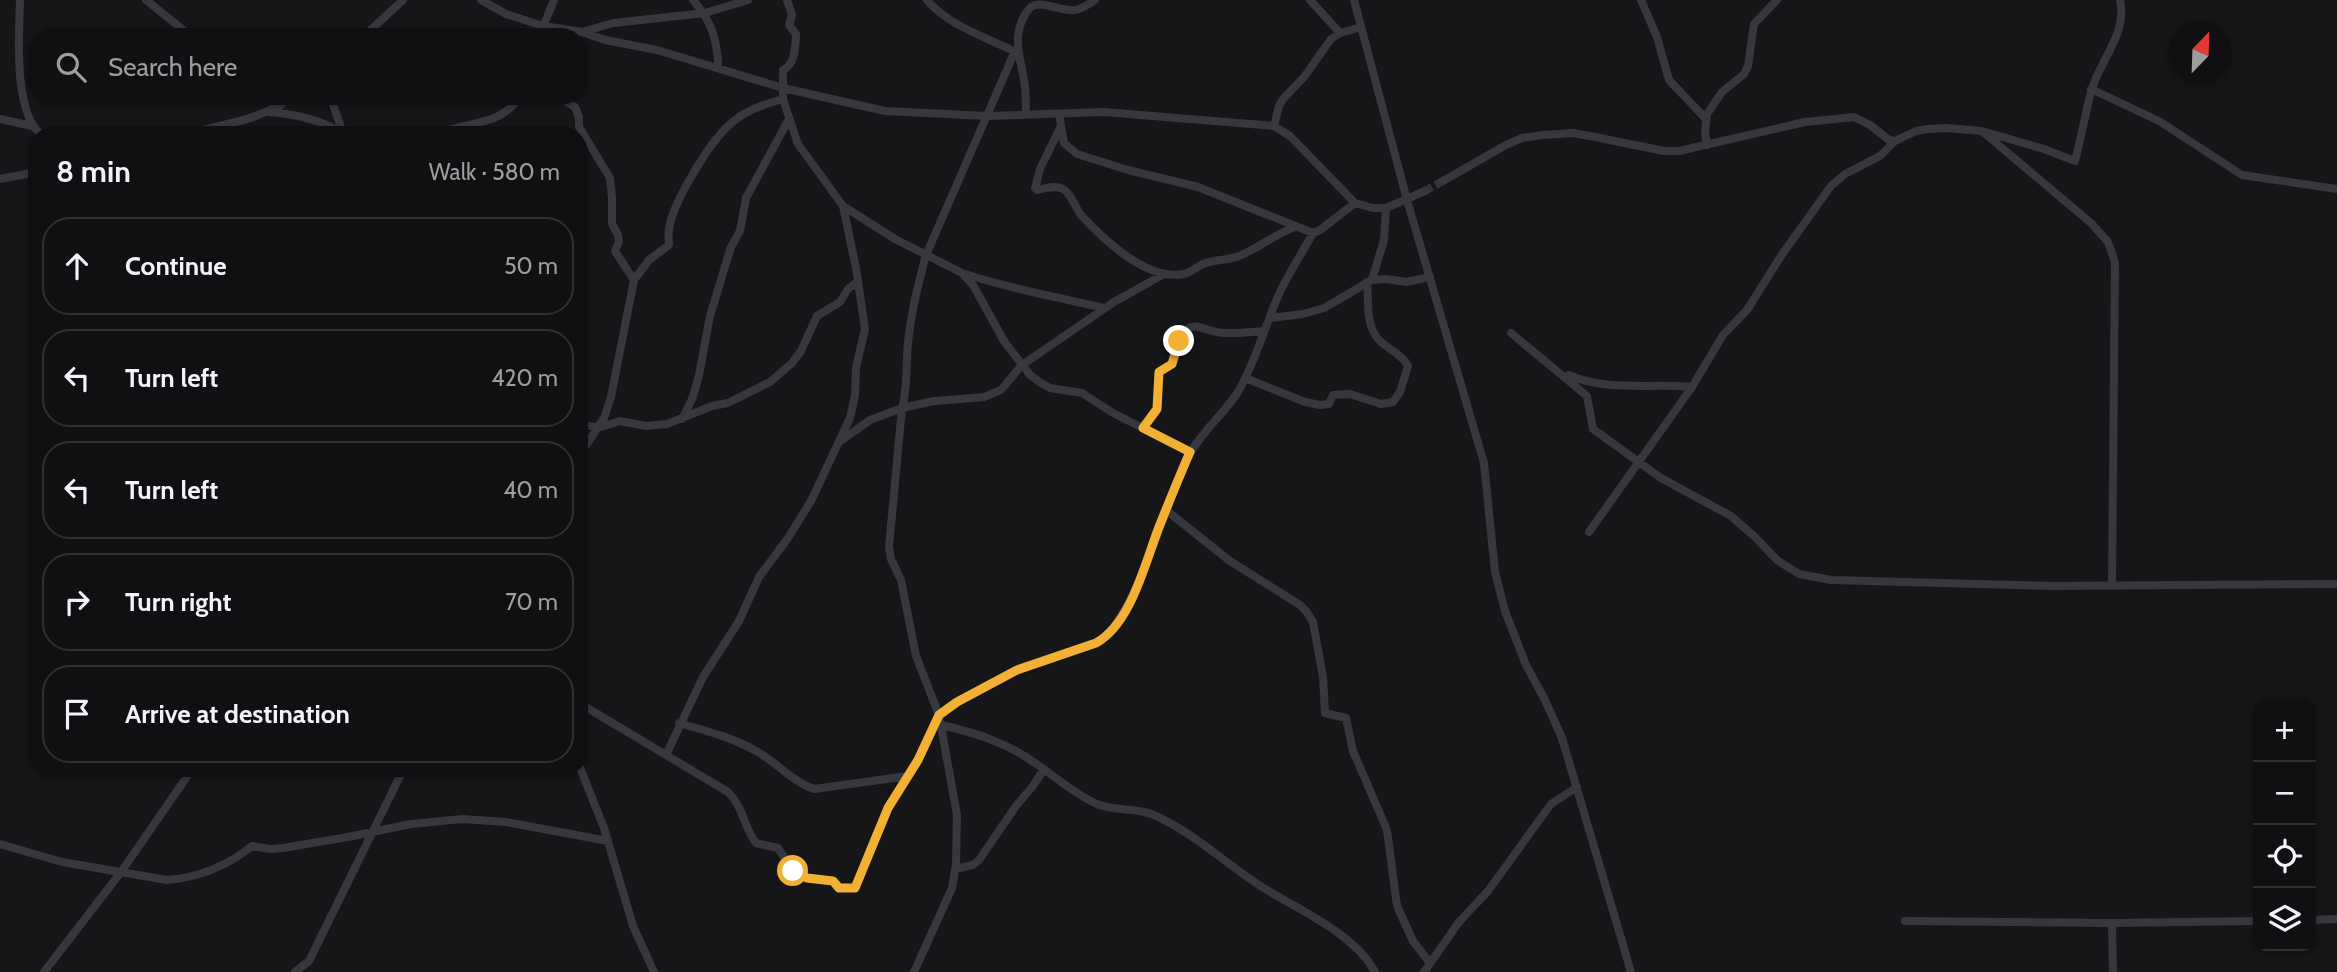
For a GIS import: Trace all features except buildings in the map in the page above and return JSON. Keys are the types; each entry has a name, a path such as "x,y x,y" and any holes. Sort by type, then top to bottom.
{"street":[{"path":"0,119 32,126 21,89 20,0"},
{"path":"146,0 181,28"},
{"path":"373,28 403,0"},
{"path":"481,0 506,14 557,28"},
{"path":"544,26 554,0"},
{"path":"693,0 705,13 718,50 718,68"},
{"path":"588,30 613,23 705,13 748,0"},
{"path":"787,0 792,15 789,25 796,34 795,54 789,67 783,70 783,99 798,144 843,206 962,273 1003,286 1104,308"},
{"path":"928,0 940,12 966,28 1016,52 1026,89 1026,114"},
{"path":"914,972 952,888 957,815 942,725 916,656 901,580 891,559 889,547 902,408 907,391 907,359 912,315 926,255 964,163 1016,52 1021,22 1027,10 1035,2 1065,11 1074,10 1083,8 1094,0"},
{"path":"1310,0 1340,33"},
{"path":"1354,0 1407,200 1484,463 1495,572 1505,611 1526,665 1562,738 1631,972"},
{"path":"1642,0 1657,37 1669,80 1707,122"},
{"path":"1707,145 1707,114 1723,92 1744,74 1748,66 1754,24 1777,0"},
{"path":"1589,532 1692,387 1723,335 1747,310 1781,256 1831,186 1846,174 1880,156 1895,141 1916,131 1946,128 1982,131 2075,161 2087,118 2091,89 2108,57 2124,14 2120,0"},
{"path":"1274,126 1283,99 1304,77 1331,39 1340,33 1361,27"},
{"path":"588,34 657,50 783,88 886,111 988,116 1104,112 1274,126 1290,136 1355,203 1386,208 1425,191"},
{"path":"2091,89 2159,121 2242,175 2337,189"},
{"path":"588,442 604,418 611,397 634,280 649,260 669,245 669,231 676,211 699,164 714,141 734,121 744,114 783,99"},
{"path":"223,126 245,121 281,105"},
{"path":"333,105 341,126"},
{"path":"459,126 506,113 513,105"},
{"path":"572,105 579,117 579,126"},
{"path":"269,112 300,117 323,126"},
{"path":"1059,114 1064,143 1077,153 1128,170 1198,187 1313,233"},
{"path":"1443,181 1506,145 1532,136 1573,133 1664,151 1693,149 1805,122 1854,117 1870,125 1889,140 1895,141"},
{"path":"682,419 693,397 710,317 731,247 740,232 746,198 789,119"},
{"path":"1061,126 1040,169 1035,188 1064,189 1079,213 1128,258 1164,274 1185,274 1205,263 1229,260 1295,227"},
{"path":"1982,131 2091,222 2112,250 2115,262 2112,586"},
{"path":"588,142 610,178 612,223 619,242 615,251 634,280"},
{"path":"0,179 28,174"},
{"path":"588,708 728,792 738,802 756,843 778,848 793,871 807,878 833,881 839,888 855,888 888,808 918,760 939,715 957,702 1017,670 1105,638 1126,610 1190,452 1237,394 1281,291 1313,233 1355,203"},
{"path":"666,755 703,677 739,621 759,577 800,520 841,442 851,415 856,368 865,328 859,281 843,206"},
{"path":"1245,378 1312,404 1329,404 1333,396 1350,394 1381,404 1393,402 1401,392 1408,366 1376,336 1369,316 1370,281 1386,231 1386,208"},
{"path":"962,273 973,285 1004,341 1022,365 1041,383 1050,388 1082,393 1190,452"},
{"path":"841,442 870,420 902,408 934,401 984,397 1001,390 1022,365 1104,308 1164,274"},
{"path":"1269,318 1290,317 1324,308 1370,281 1387,279 1406,282 1430,277"},
{"path":"588,426 597,428 620,421 657,426 728,403 776,378 801,351 817,316 839,302 848,289 859,281"},
{"path":"1143,428 1157,409 1159,372 1172,364 1179,341 1187,329 1197,326 1210,331 1231,333 1264,331"},
{"path":"1511,332 1587,396 1594,429 1661,478 1731,516 1777,560 1799,574 1831,580 2112,586 2337,584"},
{"path":"1557,369 1576,379 1598,385 1663,384 1692,387"},
{"path":"1167,510 1230,561 1300,605 1313,622 1323,677 1325,713 1346,718 1353,751 1387,830 1397,906 1413,941 1430,963"},
{"path":"679,723 736,740 785,770 799,784 814,789 908,776"},
{"path":"942,725 1003,744 1098,805 1138,810 1175,827 1255,883 1292,904 1351,944 1374,972"},
{"path":"955,869 973,865 979,860 1044,769"},
{"path":"44,972 121,872 187,777"},
{"path":"295,972 309,961 400,777"},
{"path":"584,777 608,841 634,926 654,972"},
{"path":"1424,972 1459,922 1488,891 1520,849 1551,804 1577,787"},
{"path":"0,845 62,862 159,879 182,879 205,873 252,846 283,848 424,822 461,819 506,822 608,841"},
{"path":"2316,920 2337,919"},
{"path":"1905,921 2253,921"},
{"path":"2112,923 2113,972"}],"tunnel":[{"path":"1425,191 1443,181"}],"route":[{"path":"793,871 807,878 833,881 839,888 855,888 888,808 918,760 939,715 957,702 1017,670 1096,643 1114,629 1140,579 1190,452 1143,428 1157,409 1159,372 1172,364 1179,341"}]}
